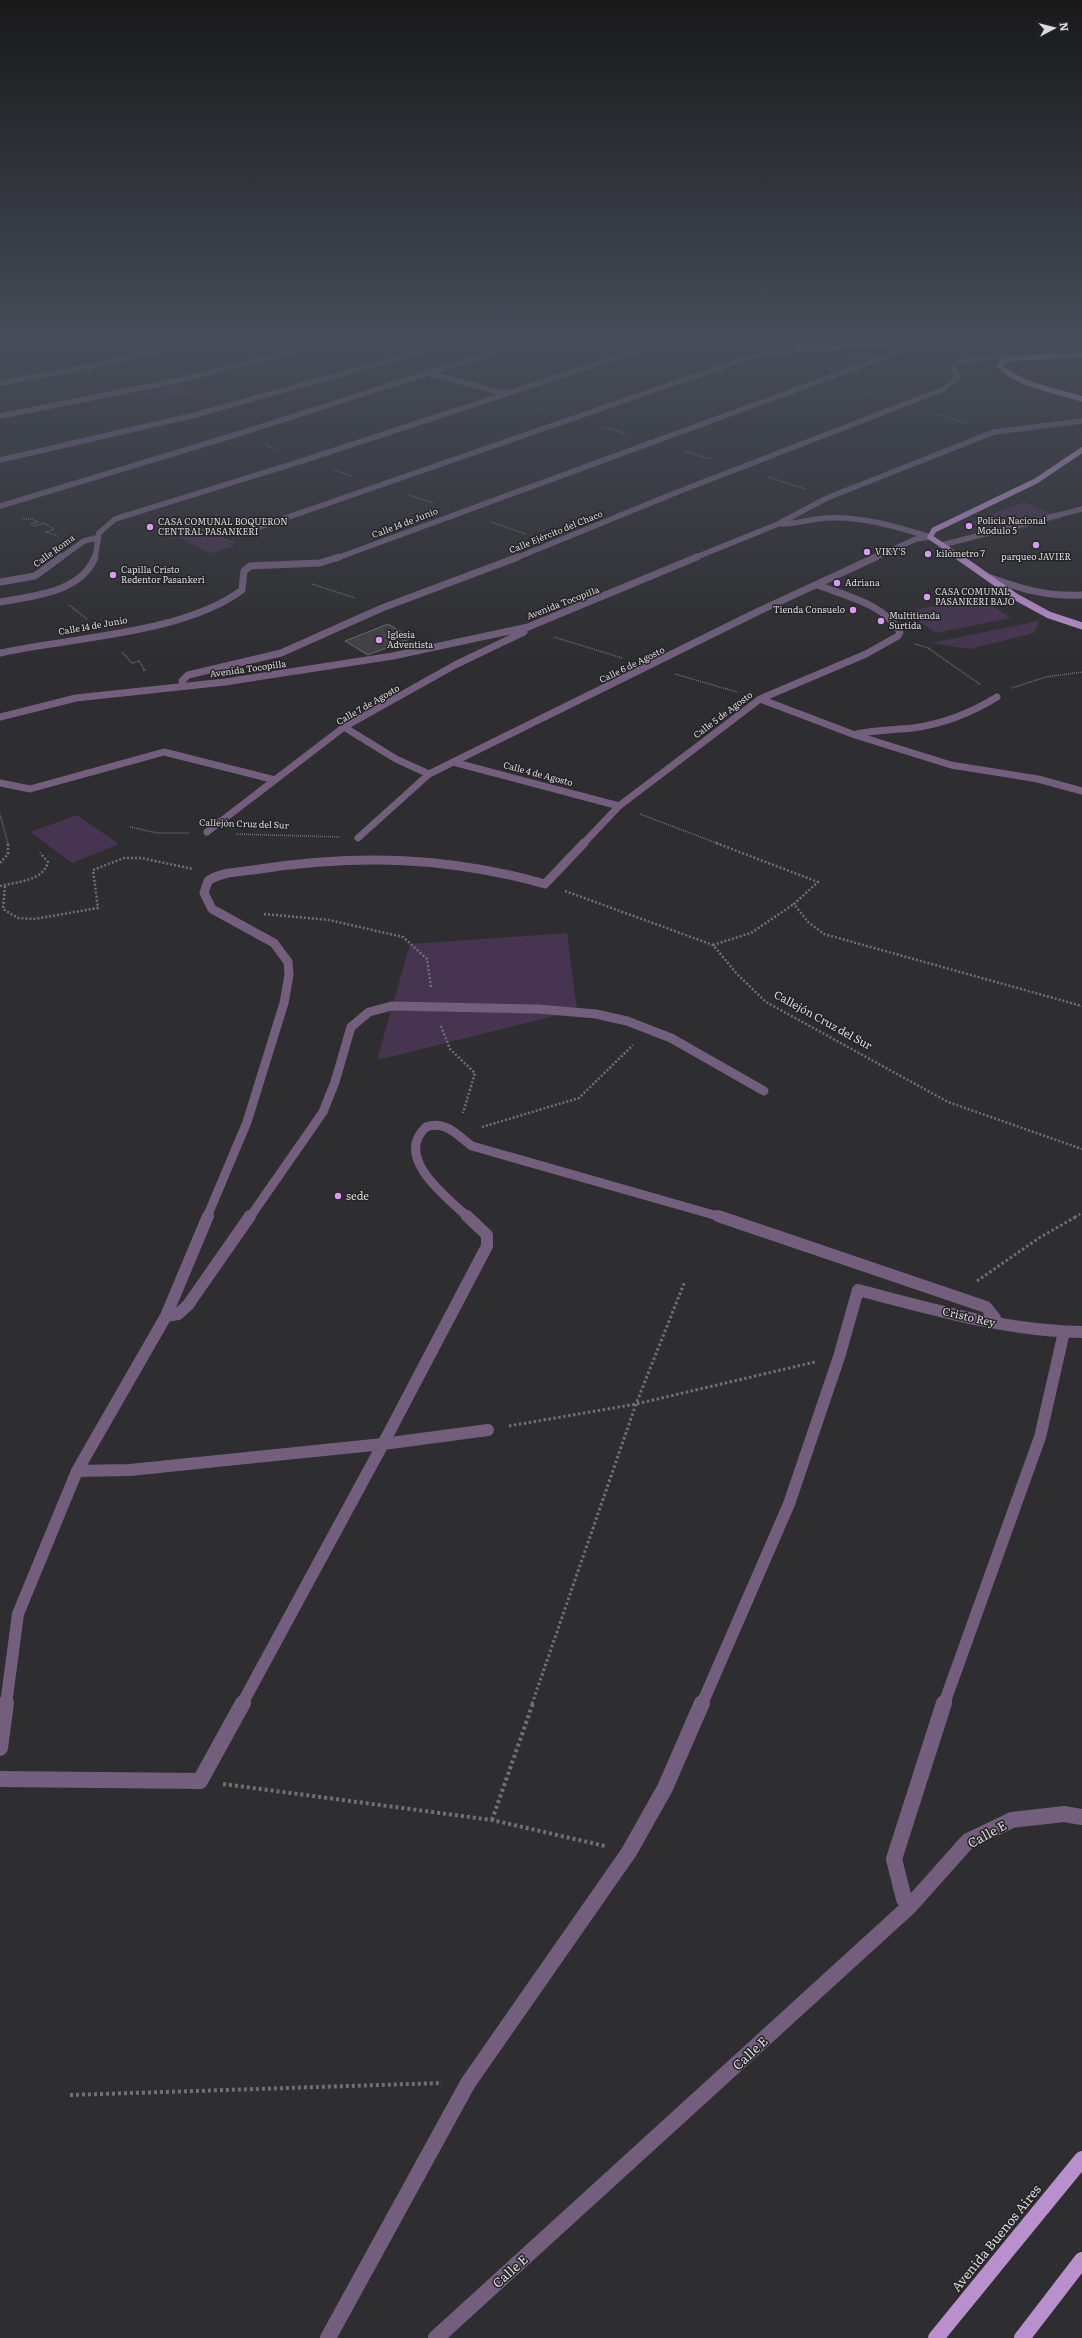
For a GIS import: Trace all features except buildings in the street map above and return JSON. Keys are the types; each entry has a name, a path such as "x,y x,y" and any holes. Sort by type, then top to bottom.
{"main road":[{"path":"1082,450 1036,481 942,525 934,530 930,537 1031,606 1049,615 1082,626"},
{"name":"Avenida Buenos Aires","path":"936,2338 1082,2158"},
{"path":"1022,2338 1082,2260"}],"street":[{"path":"0,460 52,448"},
{"path":"1,506 192,448"},
{"path":"0,602 52,591 73,583 84,575 96,557 96,538 100,530 115,519 337,448"},
{"path":"248,531 487,448"},
{"name":"Calle 14 de Junio","path":"0,653 195,614 232,599 242,590 244,570 247,567 256,564 307,564 327,562 637,448"},
{"name":"Calle Ejército del Chaco","path":"183,686 182,681 188,675 281,653 382,608 484,571 675,493 791,448"},
{"name":"Avenida Tocopilla","path":"0,717 76,698 225,682 393,656 528,627 778,524 827,498 953,448"},
{"path":"942,545 1082,509"},
{"path":"778,524 791,524 827,518 862,519 881,521 930,537"},
{"name":"Calle 6 de Agosto","path":"358,838 430,774 759,611 916,539 930,537"},
{"name":"Calle Roma","path":"0,582 35,576 79,544 86,540 96,538"},
{"path":"991,578 1046,594 1082,595"},
{"path":"818,585 887,614 898,625 900,632 895,639"},
{"name":"Calle 7 de Agosto","path":"207,832 344,727 455,666 529,629 528,627"},
{"name":"Calle 5 de Agosto","path":"546,884 619,806 760,699 866,654 895,639"},
{"path":"855,735 904,729 954,718 983,706 997,697"},
{"path":"760,699 855,735 951,765 1038,779 1082,790"},
{"path":"344,727 387,756 407,766 430,774"},
{"path":"0,783 30,789 164,752 275,780"},
{"name":"Calle 4 de Agosto","path":"453,762 619,806"},
{"path":"0,1748 18,1614 77,1471 166,1316 247,1122 284,1002 289,975 288,962 274,943 212,909 205,900 204,891 206,884 212,878 294,864 355,858 399,859 453,865 522,877 546,884"},
{"path":"166,1316 172,1316 180,1313 188,1305 323,1112 335,1082 351,1027 355,1021 369,1012 380,1008 434,1007 538,1009 596,1014 627,1021 671,1038 764,1091"},
{"path":"0,1779 200,1781 383,1444 487,1246 487,1235 422,1168 416,1154 415,1145 417,1136 421,1130 428,1126 441,1125 472,1146 718,1216 954,1295 986,1307 995,1318 995,1323"},
{"name":"Cristo Rey","path":"839,1357 858,1290 995,1323 1064,1332 1082,1332"},
{"path":"910,1906 904,1899 899,1884 894,1859 929,1745 1040,1437 1064,1332"},
{"path":"328,2338 468,2083 629,1852 665,1788 789,1504 839,1357"},
{"path":"77,1471 130,1470 383,1444 488,1430"},
{"name":"Calle E","path":"436,2338 654,2141 910,1906 968,1841 1012,1820 1064,1814 1082,1817"}],"path":[{"path":"1,506 20,513 14,516 17,518 24,515 26,516 19,518 38,522 31,524 34,526 44,523 54,529 46,532 79,544"},
{"path":"180,525 193,530 200,528 239,545"},
{"path":"308,582 382,608"},
{"path":"52,591 105,633"},
{"path":"895,639 928,648 997,697 1018,685 1053,676 1082,672"},
{"path":"119,650 132,663 139,662 145,670 137,672 145,678 132,680 130,691"},
{"path":"546,884 713,945 751,932 794,904 818,882 619,806"},
{"path":"0,814 6,829 8,854 0,863"},
{"name":"Callejón Cruz del Sur","path":"130,828 157,834 207,832 358,838"},
{"path":"0,886 36,877 46,869 48,862 40,853"},
{"path":"4,886 2,910 18,918 34,919 98,908 93,870 124,858 141,858 208,872 212,878"},
{"path":"794,904 808,922 824,934 1082,1006"},
{"path":"259,913 329,920 403,937 426,959 434,1007 450,1049 475,1073 456,1135"},
{"name":"Callejón Cruz del Sur","path":"713,945 736,974 766,1002 773,1006 948,1102 1082,1149"},
{"path":"456,1135 580,1098 649,1030"},
{"path":"954,1295 994,1270 1039,1238 1082,1213"},
{"path":"492,1820 636,1404 685,1280"},
{"path":"488,1430 636,1404 839,1357"},
{"path":"200,1781 492,1820 629,1852"},
{"path":"70,2095 468,2083"}],"shaded area":[{"path":"1024,502 1063,518 1000,535 968,523"},
{"path":"178,525 193,531 201,529 235,546 210,553 176,536 169,538 155,533"},
{"path":"979,597 1011,618 936,633 905,612"},
{"path":"1039,621 1034,633 971,649 931,643"},
{"path":"77,815 119,844 72,863 30,832"},
{"path":"567,933 577,1010 377,1060 410,944"}],"place":[{"name":"Policia Nacional Modulo 5","path":"969,526"},
{"name":"CASA COMUNAL BOQUERON CENTRAL PASANKERI","path":"150,527"},
{"name":"parqueo JAVIER","path":"1036,545"},
{"name":"VIKY'S","path":"867,552"},
{"name":"kilómetro 7","path":"928,554"},
{"name":"Capilla Cristo Redentor Pasankeri","path":"113,575"},
{"name":"Adriana","path":"837,583"},
{"name":"CASA COMUNAL PASANKERI BAJO","path":"927,597"},
{"name":"Tienda Consuelo","path":"853,610"},
{"name":"Multitienda Surtida","path":"881,621"},
{"name":"Iglesia Adventista","path":"379,640"},
{"name":"sede","path":"338,1196"}]}
